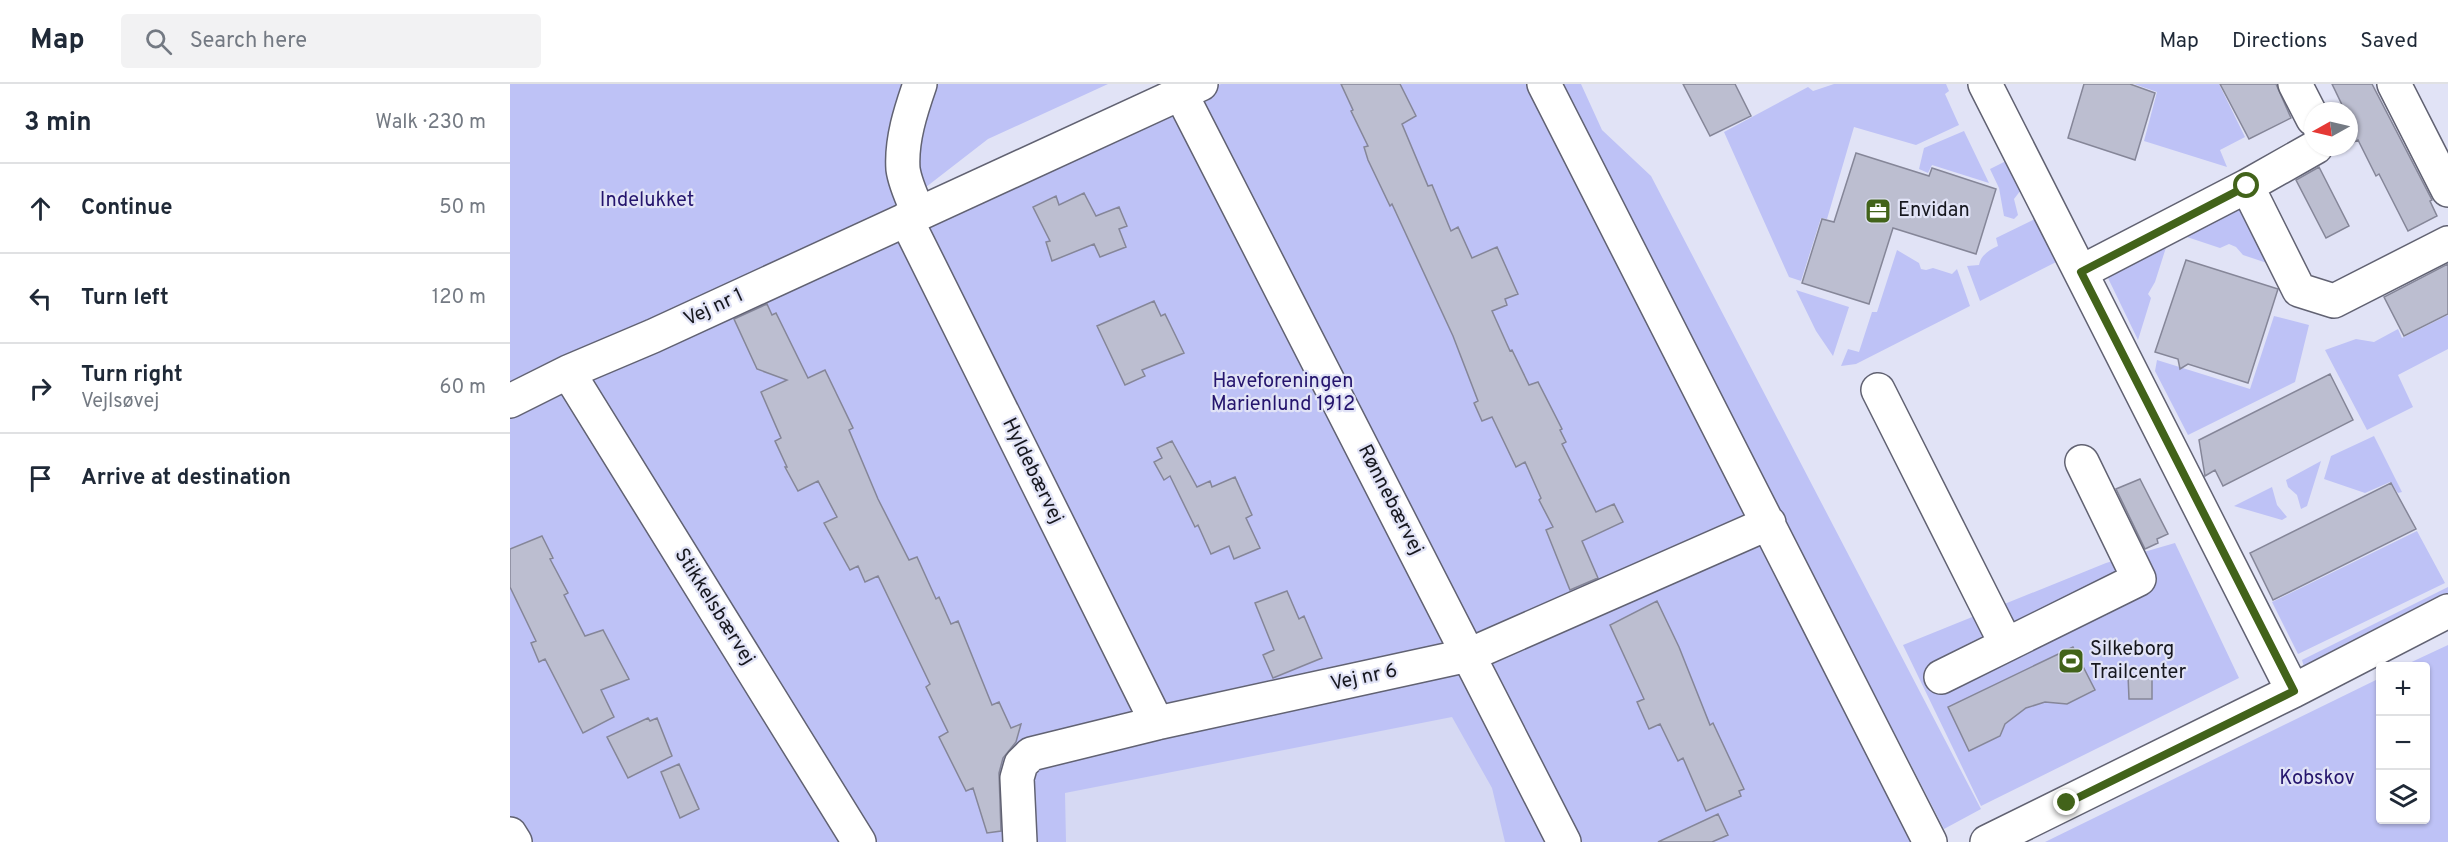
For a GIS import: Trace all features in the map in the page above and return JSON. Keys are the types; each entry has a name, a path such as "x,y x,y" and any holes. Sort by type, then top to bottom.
{"street":[{"name":"Hyldebærvej","path":"920,84 909,117 903,168 912,217 1157,723"},
{"path":"1544,84 1930,842"},
{"path":"1985,84 2294,691"},
{"path":"2295,84 2304,102"},
{"path":"2394,84 2448,190"},
{"name":"Vej nr 1","path":"510,401 568,372 653,336 1191,89"},
{"name":"Rønnebærvej","path":"1191,89 1469,655 1564,842"},
{"path":"2081,272 2304,154"},
{"path":"2247,186 2299,290 2334,301 2448,243"},
{"name":"Stikkelsbærvej","path":"568,372 859,842"},
{"path":"1878,390 2006,644"},
{"path":"1941,677 2139,579 2082,462"},
{"name":"Vej nr 6","path":"1020,842 1017,778 1020,764 1031,754 1157,723 1469,655 1769,523"},
{"path":"1987,842 2294,691 2448,611"},
{"path":"510,834 515,842"}],"shaded area":[{"path":"1466,669 1555,842 1026,842 1029,767"}],"green space":[{"name":"Haveforeningen Marienlund 1912","path":"510,84 1108,84 988,139 877,225 1221,84 1534,84 1911,842 1505,842 1492,788 1452,717 1065,793 1066,842 510,842"},
{"path":"1560,84 1581,84 1602,130 1651,176 1981,809 1944,829"},
{"path":"1834,84 1946,84 1949,91 1945,94 1959,125 1916,145 1854,127 1827,219 1821,218 1801,281 1789,277 1724,132 1808,87 1813,91"},
{"path":"2134,84 2219,84 2245,137 2220,150 2227,167 2144,141 2157,92"},
{"path":"1964,131 1989,183 1932,165 1928,173 1919,169 1924,148"},
{"path":"2010,159 2024,186 2014,199 2018,215 2014,219 2004,216 1999,188 1990,169"},
{"path":"2243,206 2279,267 2243,255 2236,247 2229,244 2220,248 2178,234"},
{"path":"2037,218 2060,260 1980,301 1967,266 1979,265 1986,253 1998,246 1996,238"},
{"path":"2169,238 2155,282 2148,294 2151,298 2138,340 2107,276"},
{"path":"1897,250 1919,263 1921,269 1933,268 1952,274 1957,269 1970,306 1856,364 1841,366 1848,349 1859,352 1872,312 1877,312"},
{"path":"1796,290 1849,307 1833,356 1816,331"},
{"path":"2448,315 2448,349 2398,375 2413,407 2367,430 2325,350 2356,339 2374,342 2398,329 2402,338"},
{"path":"2274,316 2309,325 2295,382 2188,435 2155,371 2157,360 2250,389"},
{"path":"2374,436 2402,492 2398,493 2390,482 2365,493 2324,479 2331,456"},
{"path":"2321,461 2307,506 2301,509 2297,495 2288,487 2286,480"},
{"path":"2272,487 2277,505 2287,517 2282,520 2234,506"},
{"path":"2417,531 2445,583 2298,654 2272,602"},
{"name":"Silkeborg Trailcenter","path":"2175,543 2239,678 1981,806 1903,645 2106,563"},
{"path":"2448,587 2448,603 2304,667 2302,660"},
{"name":"Kobskov","path":"2448,645 2448,842 2045,842 2376,680 2376,824 2430,824 2430,662 2412,662"}],"building":[{"path":"1341,84 1400,84 1416,116 1402,124 1428,186 1432,185 1451,231 1458,227 1472,258 1497,247 1518,294 1505,299 1507,305 1492,311 1510,351 1512,350 1529,385 1538,382 1562,429 1560,430 1566,442 1562,444 1596,512 1614,504 1623,522 1582,541 1598,578 1570,590 1546,530 1553,527 1539,500 1541,498 1525,462 1516,467 1492,417 1482,421 1474,403 1478,401 1453,336 1392,204 1390,206 1368,160 1364,147 1368,146"},
{"path":"1683,84 1735,84 1751,116 1710,136"},
{"path":"2084,84 2130,84 2155,93 2135,160 2068,138"},
{"path":"2220,84 2276,84 2291,118 2249,139"},
{"path":"2332,84 2372,84 2432,200 2430,201 2437,216 2408,231 2379,174 2376,176 2358,140 2358,102 2341,102"},
{"path":"1856,153 1929,176 1932,168 1996,189 1976,254 1893,228 1869,304 1802,283 1822,219 1834,222"},
{"path":"2319,167 2349,226 2326,238 2296,180"},
{"path":"1084,193 1096,216 1119,207 1127,226 1119,229 1126,247 1100,257 1094,244 1052,261 1046,242 1050,241 1033,207 1056,196 1059,205"},
{"path":"2186,260 2278,289 2248,383 2188,364 2180,369 2178,359 2155,352"},
{"path":"2448,264 2448,314 2404,336 2384,297"},
{"path":"1154,301 1161,316 1165,314 1184,353 1142,370 1145,376 1125,385 1097,326"},
{"path":"767,304 772,315 776,313 808,378 825,370 853,428 849,430 878,499 909,560 917,557 936,599 939,597 951,624 958,621 992,705 999,702 1011,728 1021,724 1016,742 1003,758 999,773 1001,831 987,833 973,788 966,791 939,737 948,732 926,687 930,684 878,576 865,582 858,566 850,570 824,523 837,517 818,481 798,491 785,467 787,467 775,441 781,438 761,392 787,380 757,369 734,319"},
{"path":"2330,374 2353,420 2223,486 2215,470 2205,476 2199,440"},
{"path":"1172,441 1197,487 1210,481 1212,487 1235,477 1252,515 1246,518 1260,548 1234,559 1229,546 1211,554 1198,525 1195,527 1170,476 1164,480 1154,462 1162,458 1157,448"},
{"path":"2140,479 2168,534 2157,539 2158,543 2145,549 2116,489"},
{"path":"2391,483 2416,529 2273,600 2250,553"},
{"path":"542,536 553,558 550,559 568,593 564,595 585,636 603,630 629,679 601,690 614,717 583,733 545,659 539,662 531,643 536,641 510,587 510,549"},
{"path":"1287,591 1299,619 1304,616 1322,658 1273,678 1263,655 1274,650 1255,603"},
{"path":"1657,601 1679,647 1710,725 1713,723 1744,789 1739,791 1741,796 1706,811 1683,758 1678,761 1660,724 1649,729 1637,702 1644,699 1610,625"},
{"name":"Silkeborg Trailcenter","path":"2073,647 2095,690 2067,704 2045,702 2026,708 2005,724 2000,736 1969,751 1948,707"},
{"path":"2152,674 2152,699 2129,699 2128,675"},
{"path":"648,718 650,721 657,718 672,756 628,778 607,737"},
{"path":"679,764 699,809 680,818 661,772"},
{"path":"1718,814 1728,835 1712,842 1658,842"}],"place":[{"name":"Envidan","path":"1878,211"},
{"name":"Silkeborg Trailcenter","path":"2071,661"}],"route":[{"path":"2067,803 2294,691 2081,272 2247,186"}],"park label":[{"name":"Indelukket","path":"647,201"}]}
